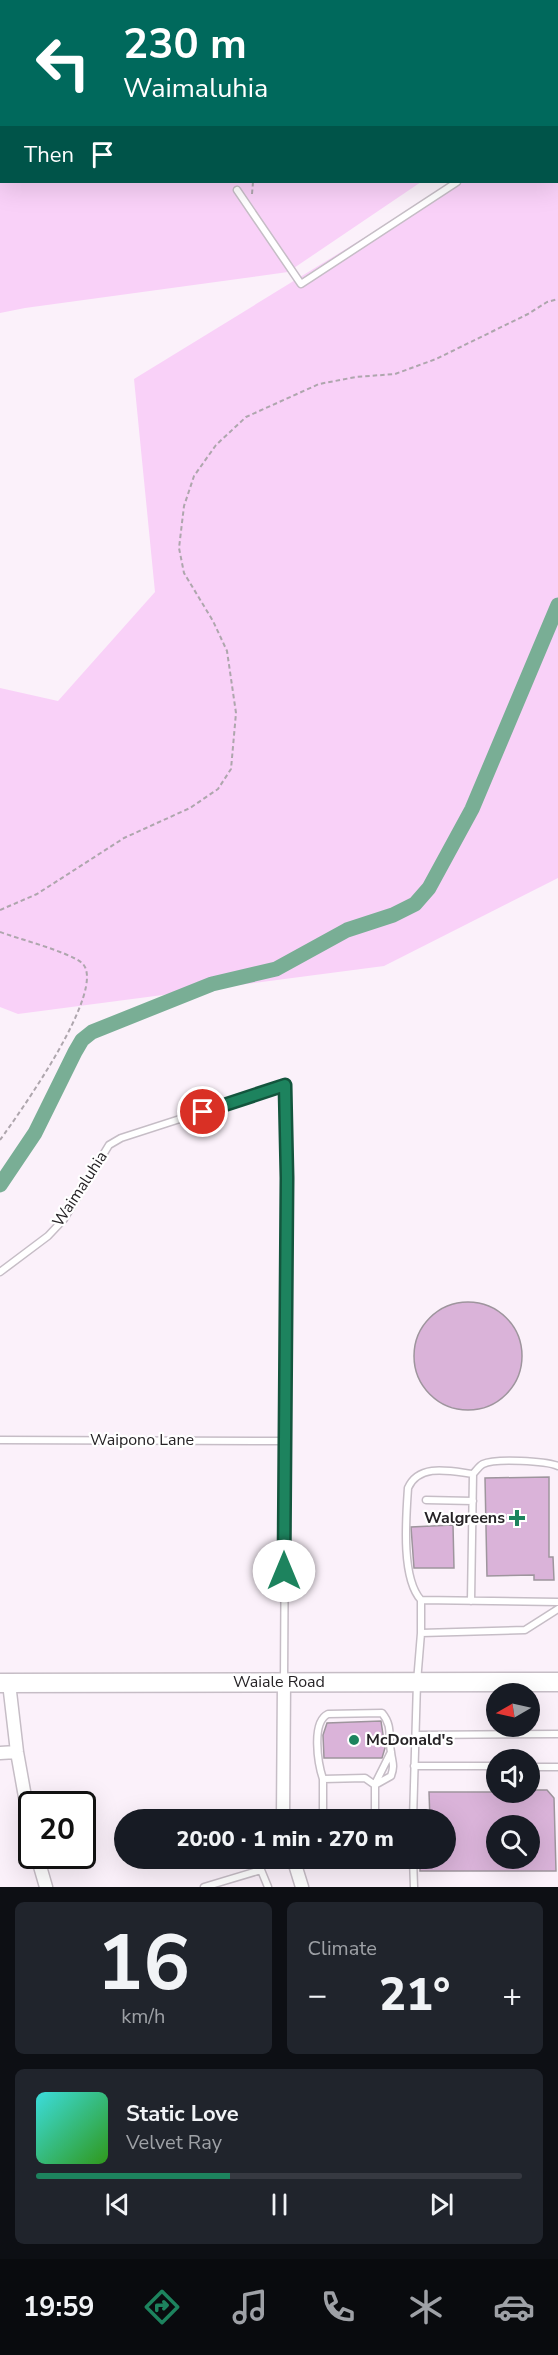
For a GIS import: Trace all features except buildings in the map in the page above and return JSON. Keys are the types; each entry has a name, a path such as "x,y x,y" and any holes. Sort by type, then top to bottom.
{"street":[{"path":"284,1809 285,1682"},
{"name":"Waiale Road","path":"5,1683 558,1683"},
{"path":"5,1683 24,1791"},
{"path":"0,1753 17,1752"},
{"path":"41,1869 46,1887"},
{"path":"296,1869 302,1887"}],"lane":[{"path":"237,190 301,284 455,183"},
{"name":"Waimaluhia","path":"0,1272 48,1236 64,1219 109,1145 121,1138 285,1085 287,1178 284,1441 285,1682"},
{"name":"Waipono Lane","path":"0,1440 284,1441"},
{"path":"471,1601 473,1474 482,1465 492,1462 542,1462 558,1466"},
{"path":"413,1809 421,1600 414,1592 408,1571 408,1488 412,1479 421,1473 431,1471 473,1474"},
{"path":"426,1500 473,1501"},
{"path":"421,1600 558,1602"},
{"path":"421,1633 525,1630 558,1609"},
{"path":"323,1809 323,1779 318,1766 318,1724 321,1717 328,1714 382,1713 391,1727 391,1752 395,1765 391,1776 375,1785"},
{"path":"416,1735 558,1734"},
{"path":"375,1809 375,1785 391,1752"},
{"path":"414,1766 486,1766"},
{"path":"540,1767 558,1767"},
{"path":"323,1779 365,1778 375,1785"},
{"path":"413,1869 414,1887"},
{"path":"204,1887 261,1870 268,1887"}],"path":[{"path":"0,910 37,894 124,838 190,808 218,789 231,769 236,713 227,651 213,621 184,573 179,548 184,506 194,476 216,445 246,417 320,384 356,377 395,374 436,359 558,299"},
{"path":"0,932 70,957 82,964 88,975 87,988 81,1005 62,1043 26,1105 0,1140"}],"shaded area":[{"path":"0,183 420,183 288,272 0,313"},
{"path":"453,183 558,183 558,878 384,966 18,1014 0,1007 0,688 58,701 155,592 134,379"}],"waterway":[{"path":"0,1185 35,1133 82,1040 92,1032 212,984 276,969 347,930 393,915 415,904 429,888 472,809 558,605"}],"place":[{"name":"Walgreens","path":"517,1518"},
{"name":"McDonald's","path":"354,1740"}],"route":[{"path":"203,1112 285,1085 287,1178 284,1571"}]}
